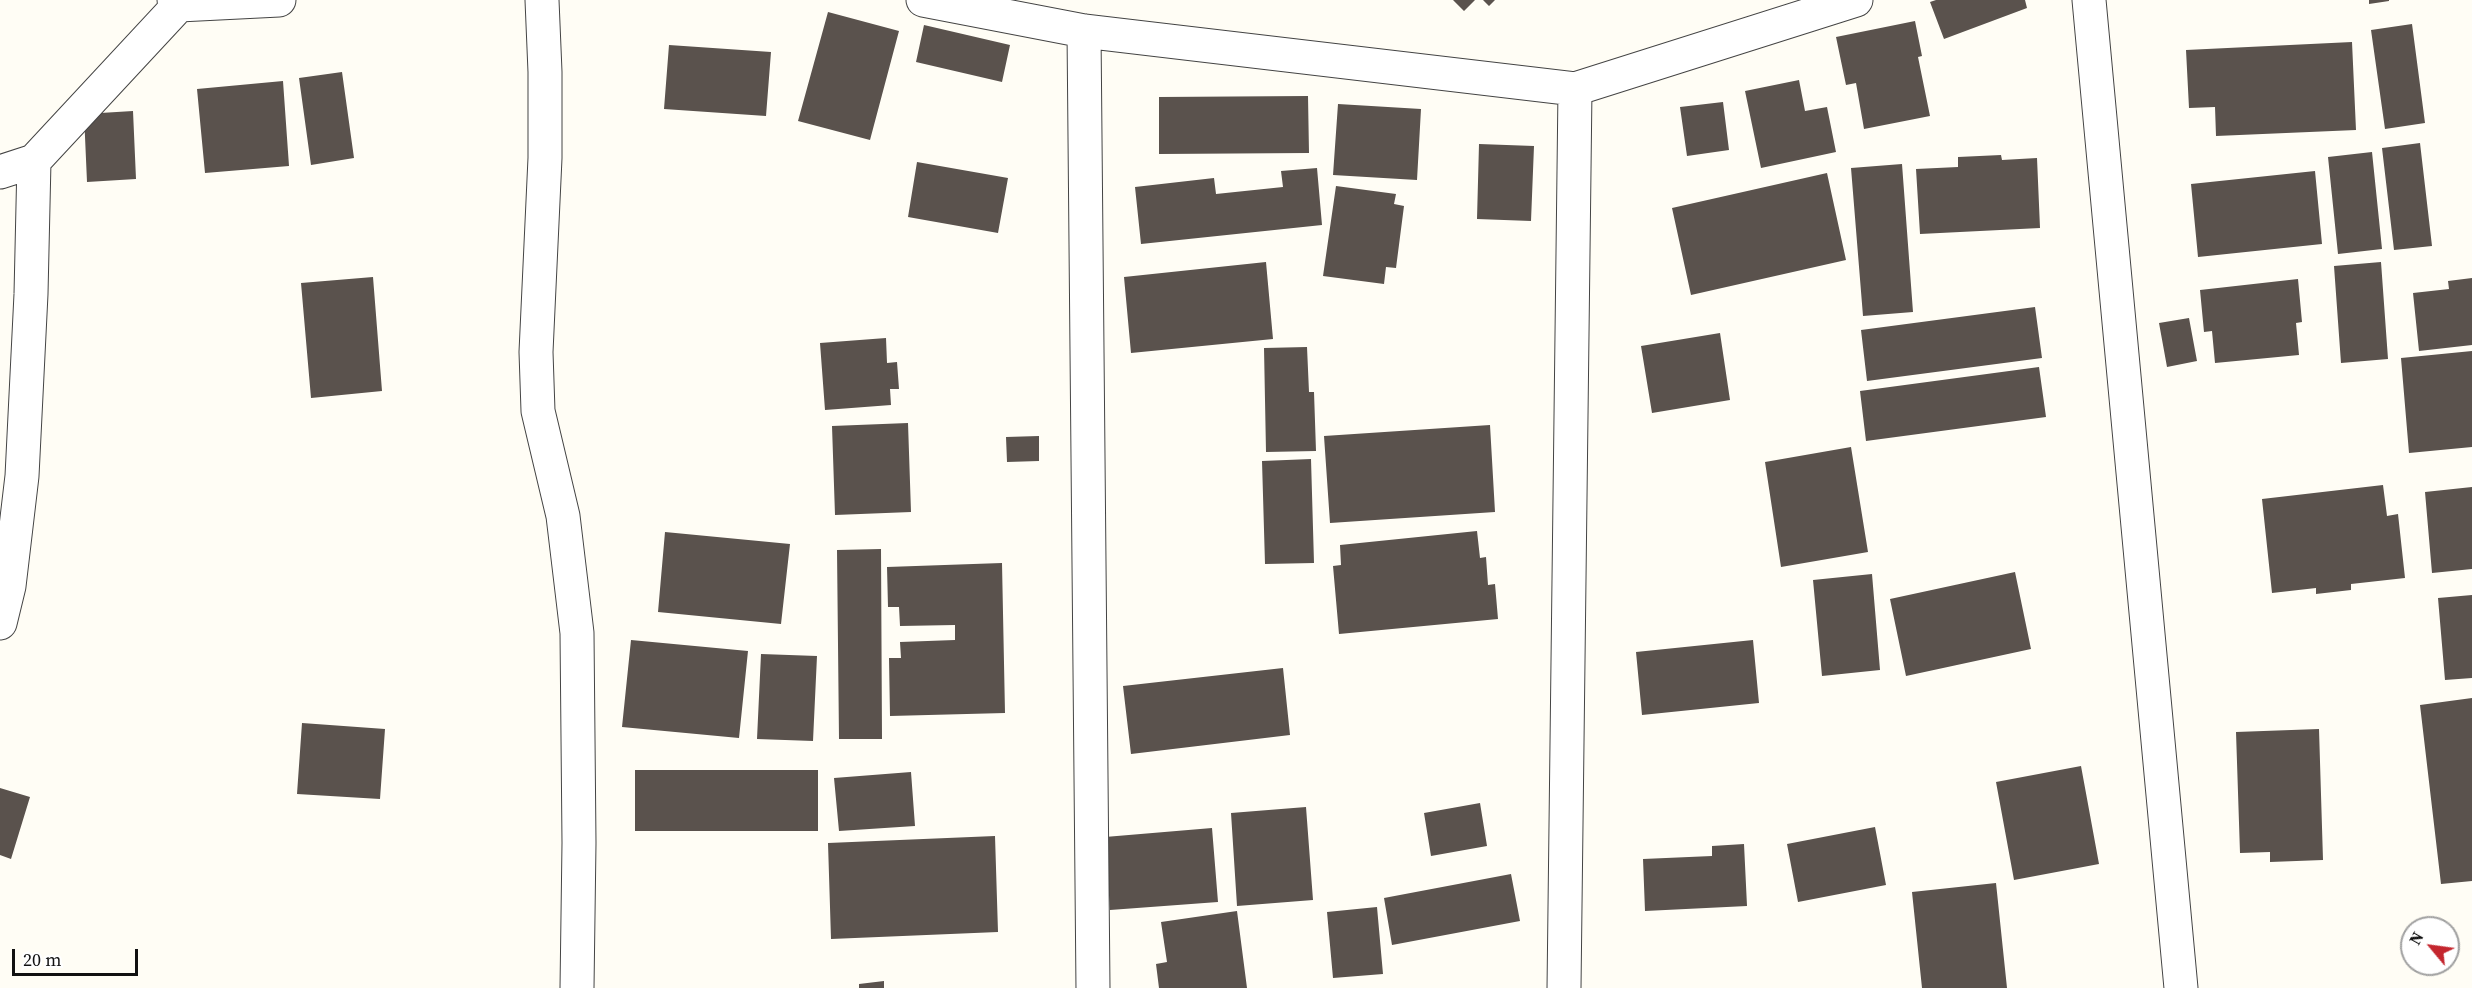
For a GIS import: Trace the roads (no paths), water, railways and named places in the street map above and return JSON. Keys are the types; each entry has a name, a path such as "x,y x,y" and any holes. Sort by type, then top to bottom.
{"street":[{"path":"0,172 34,161 176,2 279,0"},
{"path":"542,0 546,72 545,158 536,352 538,411 563,516 578,633 577,988"},
{"path":"923,0 1084,31 1575,89 1856,0"},
{"path":"2089,0 2181,988"},
{"path":"1084,31 1093,988"},
{"path":"1564,988 1575,89"},
{"path":"0,623 9,586 22,476 31,294 34,161"}]}
